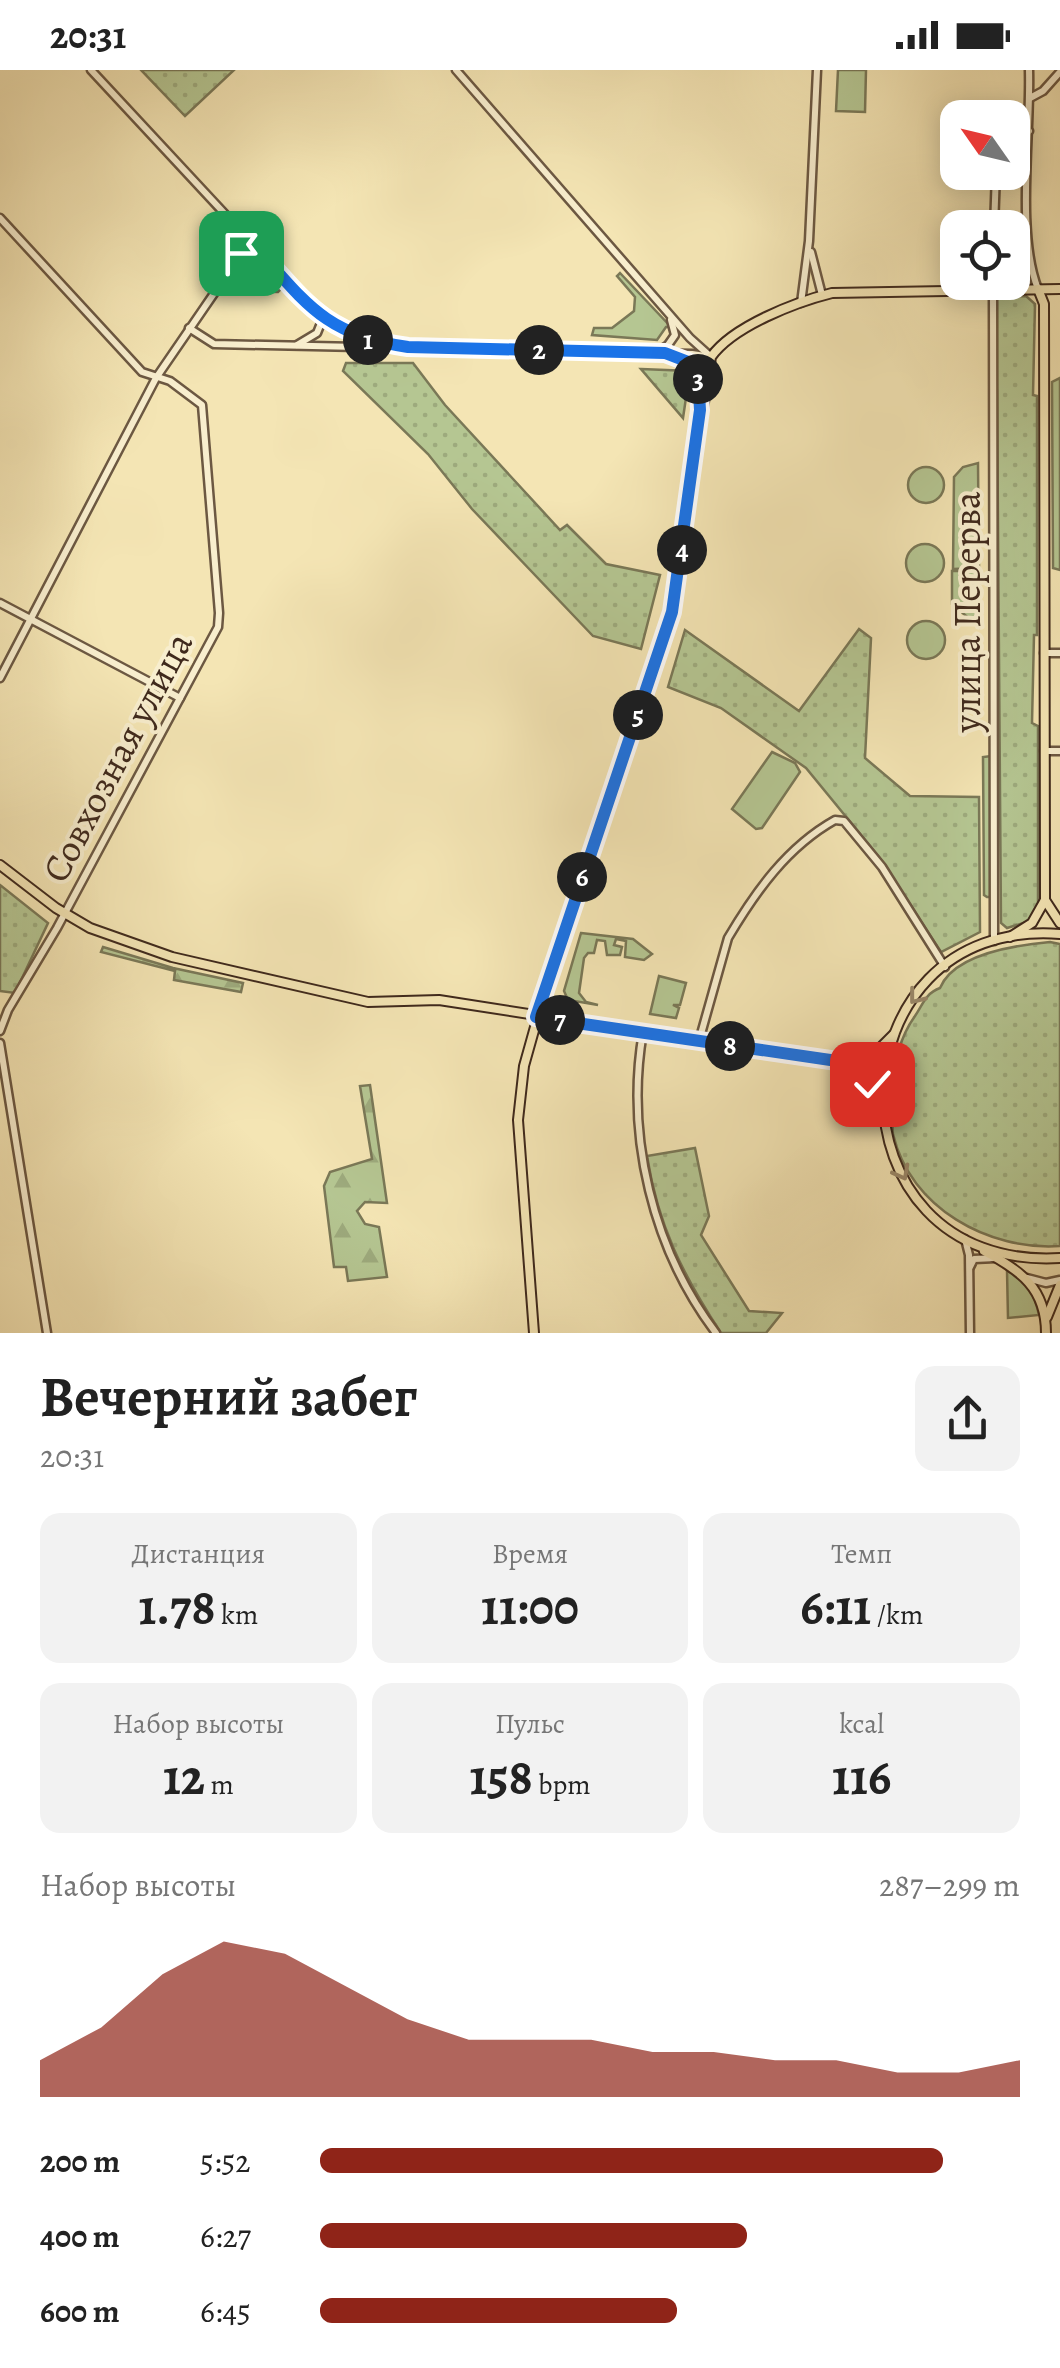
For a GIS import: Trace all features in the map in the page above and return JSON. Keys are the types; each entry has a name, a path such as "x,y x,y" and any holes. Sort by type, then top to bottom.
{"main road":[{"path":"534,1333 518,1120 524,1066 536,1017 672,612 711,357 735,334 801,302 863,290 940,288"},
{"path":"1030,288 1060,289"},
{"name":"улица Перерва","path":"1038,289 1044,304 1044,900"},
{"path":"0,865 64,912 105,934 172,957 368,1002 439,1000 844,1062 872,1056 894,1034"},
{"path":"1010,937 1032,923 1044,900 1060,923"},
{"path":"1046,1333 1040,1298 1027,1278 950,1230 924,1207 903,1178 887,1139 881,1102 884,1067 894,1034 914,998 945,967 994,941 1060,934"},
{"path":"844,1062 867,1076 881,1102"},
{"path":"950,1230 1009,1255 1060,1258"},
{"path":"1046,1322 1060,1282"}],"street":[{"path":"91,70 323,318 356,337 408,347"},
{"path":"456,70 711,357"},
{"path":"801,302 810,241 817,70"},
{"name":"улица Перерва","path":"1029,70 1030,98"},
{"path":"1030,98 1043,91 1060,72"},
{"name":"улица Перерва","path":"1027,190 1032,273 1038,289"},
{"path":"0,218 142,372 156,378"},
{"path":"0,678 156,378 250,241"},
{"path":"810,241 822,296"},
{"name":"улица Перерва","path":"992,300 994,941"},
{"path":"655,353 668,345 674,335 674,324 666,310"},
{"path":"296,345 316,333 323,318"},
{"path":"189,328 214,344 711,357"},
{"path":"665,353 688,360 694,368 700,410"},
{"name":"Совхозная улица","path":"0,1032 8,1010 218,627 202,405 170,381 156,378"},
{"path":"0,603 180,698"},
{"path":"1044,653 1060,653"},
{"path":"1044,751 1060,750"},
{"path":"699,1041 726,945 735,927 776,866 835,820 844,821 882,867 945,967"},
{"path":"0,1004 8,1010"},
{"path":"643,1032 639,1099 646,1181 674,1263 716,1333"},
{"path":"0,1043 47,1333"},
{"path":"965,1240 970,1333"},
{"path":"968,1273 974,1259 996,1258"},
{"path":"1027,1278 1060,1282"}],"green space":[{"path":"141,70 234,70 185,116"},
{"path":"838,70 866,70 865,112 836,111"},
{"path":"247,256 258,260 283,287 278,292 224,291"},
{"path":"620,273 671,327 666,327 657,340 592,335 594,328 612,328 634,311 635,297 617,276"},
{"path":"1030,300 1035,304 1037,635 1032,723 1038,726 1038,905 1030,921 1007,928 1001,923 993,301"},
{"path":"346,363 413,363 445,405 560,530 567,525 606,564 660,575 641,649 593,636 472,509 428,454 343,371"},
{"path":"641,369 690,371 683,418"},
{"path":"1060,378 1060,570 1053,568 1052,382"},
{"path":"978,463 979,568 953,569 954,477 963,467"},
{"path":"926,467 939,472 944,485 939,498 926,503 913,498 908,485 913,472"},
{"path":"925,544 939,549 944,563 939,577 925,582 911,577 906,563 911,549"},
{"path":"952,571 979,571 979,627 952,604"},
{"path":"926,621 940,626 945,640 940,654 926,659 912,654 907,640 912,626"},
{"path":"859,629 871,638 865,758 910,796 979,797 980,932 941,952 879,857 806,768 721,708 668,687 685,630 799,711"},
{"path":"772,752 795,763 800,772 762,828 756,829 732,809"},
{"path":"992,756 992,897 987,897 983,757"},
{"path":"0,885 48,923 15,993 0,991"},
{"path":"581,933 633,939 652,954 644,960 625,957 626,941 616,939 614,945 622,947 620,955 607,955 605,941 597,940 594,953 584,958 579,993 586,1002 598,1005 568,1000 564,991"},
{"path":"1050,942 1060,944 1060,1246 1033,1246 1006,1241 956,1220 916,1183 893,1134 894,1082 897,1058 909,1026 928,996 940,988 947,976 988,953"},
{"path":"103,947 243,983 241,992 174,980 175,971 101,952"},
{"path":"659,976 686,983 680,1005 673,1005 679,1008 676,1018 650,1014"},
{"path":"370,1085 387,1203 365,1202 357,1211 365,1224 379,1227 387,1277 348,1281 346,1267 334,1267 324,1186 330,1172 372,1159 360,1086"},
{"path":"695,1148 709,1216 701,1235 749,1311 782,1313 766,1333 721,1333 695,1291 665,1227 647,1156"},
{"path":"1007,1271 1029,1288 1039,1315 1008,1318"}],"route":[{"path":"241,253 250,241 323,318 356,337 408,347 665,353 691,363 698,376 700,410 672,612 536,1017 844,1062 863,1072 872,1084"}]}
